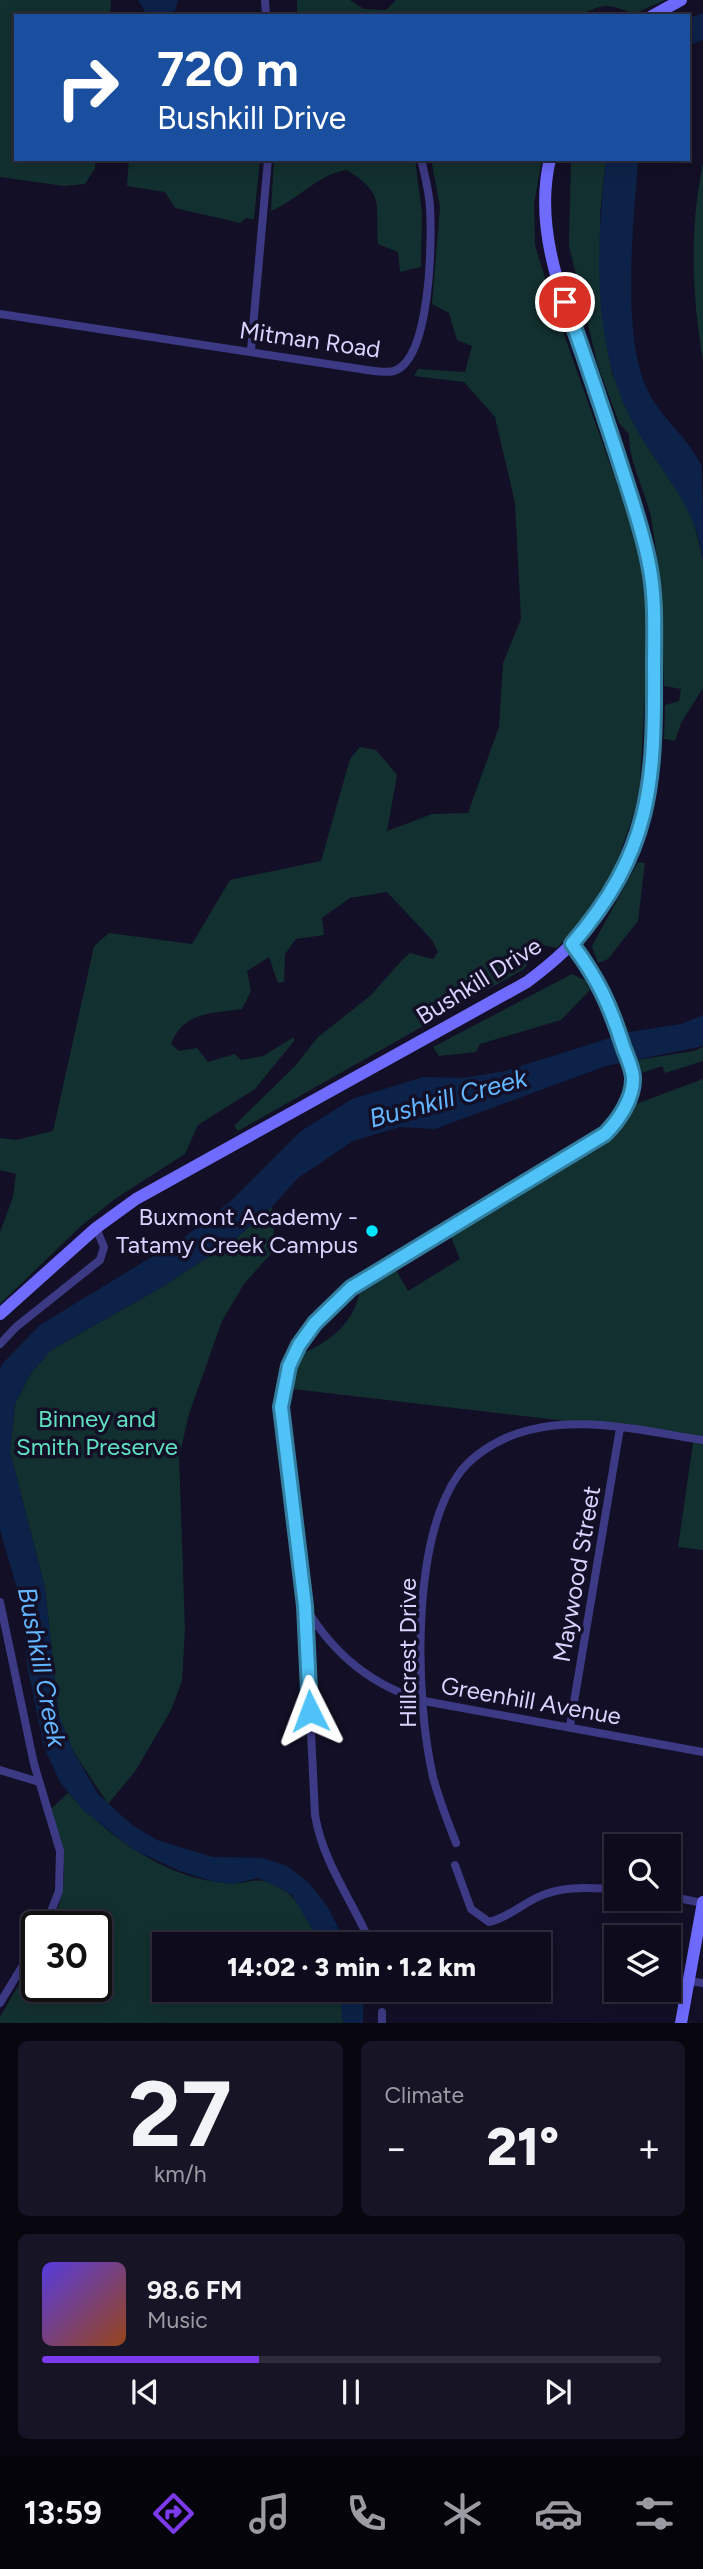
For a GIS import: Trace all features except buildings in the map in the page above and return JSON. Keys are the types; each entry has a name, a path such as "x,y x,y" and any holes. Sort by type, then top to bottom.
{"main road":[{"path":"656,14 681,0"},
{"name":"Bushkill Drive","path":"0,1314 96,1228 159,1185 513,991 572,944 615,886 632,854 645,814 654,753 653,596 650,568 639,523 550,257 544,201 550,161"},
{"path":"681,2023 703,1902"}],"street":[{"path":"251,350 268,161"},
{"name":"Mitman Road","path":"0,314 378,371 394,371 408,360 415,349 422,323 430,254 430,204 421,161"},
{"path":"365,1932 319,1839 315,1815 305,1606 281,1407 286,1375 299,1345 315,1323 351,1288 605,1134 624,1108 633,1076 604,992 572,944"},
{"path":"0,1344 16,1327 100,1260 104,1247 96,1228"},
{"name":"Hillcrest Drive","path":"456,1843 433,1778 424,1701 423,1593 427,1561 440,1509 459,1473 487,1447 538,1427 579,1424 703,1440"},
{"name":"Maywood Street","path":"570,1726 620,1428"},
{"path":"0,1602 39,1782 61,1863 59,1891 51,1911"},
{"name":"Greenhill Avenue","path":"305,1606 326,1640 355,1667 382,1686 424,1701 703,1752"},
{"path":"0,1770 39,1782"},
{"path":"455,1865 464,1896 479,1917 489,1922 555,1891 572,1887 604,1888"},
{"path":"681,1898 703,1902"},
{"path":"0,2003 21,1968"},
{"path":"688,1981 703,1983"},
{"path":"382,2012 382,2023"}],"green space":[{"path":"0,0 111,0 110,14 14,14 14,161 96,161 95,168 85,184 64,186 0,177"},
{"path":"297,0 350,0 364,9 386,10 396,0 665,0 634,14 606,6 583,14 297,14"},
{"path":"129,161 260,161 254,219 246,218 240,223 175,208 165,192 127,186"},
{"path":"274,161 415,161 422,214 421,267 400,272 398,252 378,244 376,201 368,186 347,170 317,182 271,211"},
{"path":"431,161 542,161 534,204 535,245 550,295 643,557 648,645 639,799 615,868 581,921 557,948 541,945 524,969 238,1131 234,1126 295,1066 318,1037 370,996 404,958 410,953 433,959 438,952 432,940 387,892 350,898 322,918 324,935 296,939 285,954 284,982 278,983 269,957 247,971 251,991 242,1009 191,1020 183,1025 171,1044 179,1051 197,1048 208,1062 235,1054 241,1060 263,1056 294,1037 294,1041 255,1089 198,1125 185,1154 115,1199 81,1226 0,1304 0,1232 13,1197 16,1174 0,1170 0,1138 16,1140 53,1131 94,946 109,933 192,944 230,880 321,861 350,759 360,747 376,750 397,775 387,831 432,814 468,813 499,727 503,663 521,619 515,503 495,417 464,382 414,376 418,369 465,372 472,346 457,340 449,313 432,304 440,207"},
{"path":"571,161 606,161 600,213 601,292 612,373 643,440 691,511 703,560 703,688 681,723 675,741 664,739 665,705 679,701 681,689 664,686 659,584 650,512 632,457 629,434 619,423 598,366 569,246"},
{"path":"703,163 703,362 694,287 694,238"},
{"path":"638,862 645,863 638,921 608,959 598,963 592,946"},
{"path":"572,974 585,980 590,990 561,1020 480,1044 476,1052 439,1056 433,1047"},
{"path":"703,1047 703,1061 665,1073 662,1066 642,1073 637,1060 694,1051"},
{"path":"703,1079 703,1550 678,1547 694,1436 293,1389 292,1378 301,1354 339,1330 352,1313 360,1291 396,1270 408,1291 460,1259 450,1235 606,1139 631,1106"},
{"name":"Binney and Smith Preserve","path":"272,1207 275,1249 244,1284 222,1321 189,1414 179,1457 185,1628 182,1681 171,1710 136,1770 108,1804 73,1751 59,1716 45,1588 10,1451 15,1404 31,1373 51,1350 162,1287 234,1240"},
{"path":"68,1793 119,1839 158,1863 201,1879 224,1883 260,1880 275,1885 291,1895 314,1932 152,1932 152,2002 341,2002 343,2023 0,2023 0,2017 21,1981 21,2002 112,2002 112,1911 57,1911 64,1868 51,1809"}],"water":[{"path":"138,0 178,0 175,11 167,14 146,13"},
{"path":"703,13 703,40 690,45 690,18"},
{"path":"606,161 638,161 631,306 638,363 652,398 701,465 703,560 698,538 682,499 637,431 615,381 602,319 600,222"},
{"name":"Bushkill Creek","path":"703,1015 703,1046 606,1066 435,1129 400,1127 353,1141 298,1178 272,1207 234,1240 162,1287 51,1350 31,1373 15,1404 10,1451 45,1588 59,1716 73,1751 98,1794 132,1825 157,1840 213,1857 263,1858 287,1866 309,1883 327,1906 341,1932 314,1932 292,1895 258,1878 233,1884 214,1882 180,1871 134,1850 83,1810 60,1782 44,1747 28,1670 19,1595 0,1530 0,1369 3,1363 40,1325 186,1236 233,1199 301,1131 352,1099 423,1077 463,1078 505,1071 629,1032 681,1024"},
{"path":"341,2002 364,2002 363,2023 343,2023"}],"place":[{"name":"Buxmont Academy - Tatamy Creek Campus","path":"372,1231"}],"route":[{"path":"310,1711 305,1606 281,1407 282,1390 299,1345 315,1323 351,1288 372,1273 605,1134 624,1108 633,1076 609,1001 572,944 595,918 624,870 645,814 654,753 653,596 648,556 639,523 565,302"}]}
